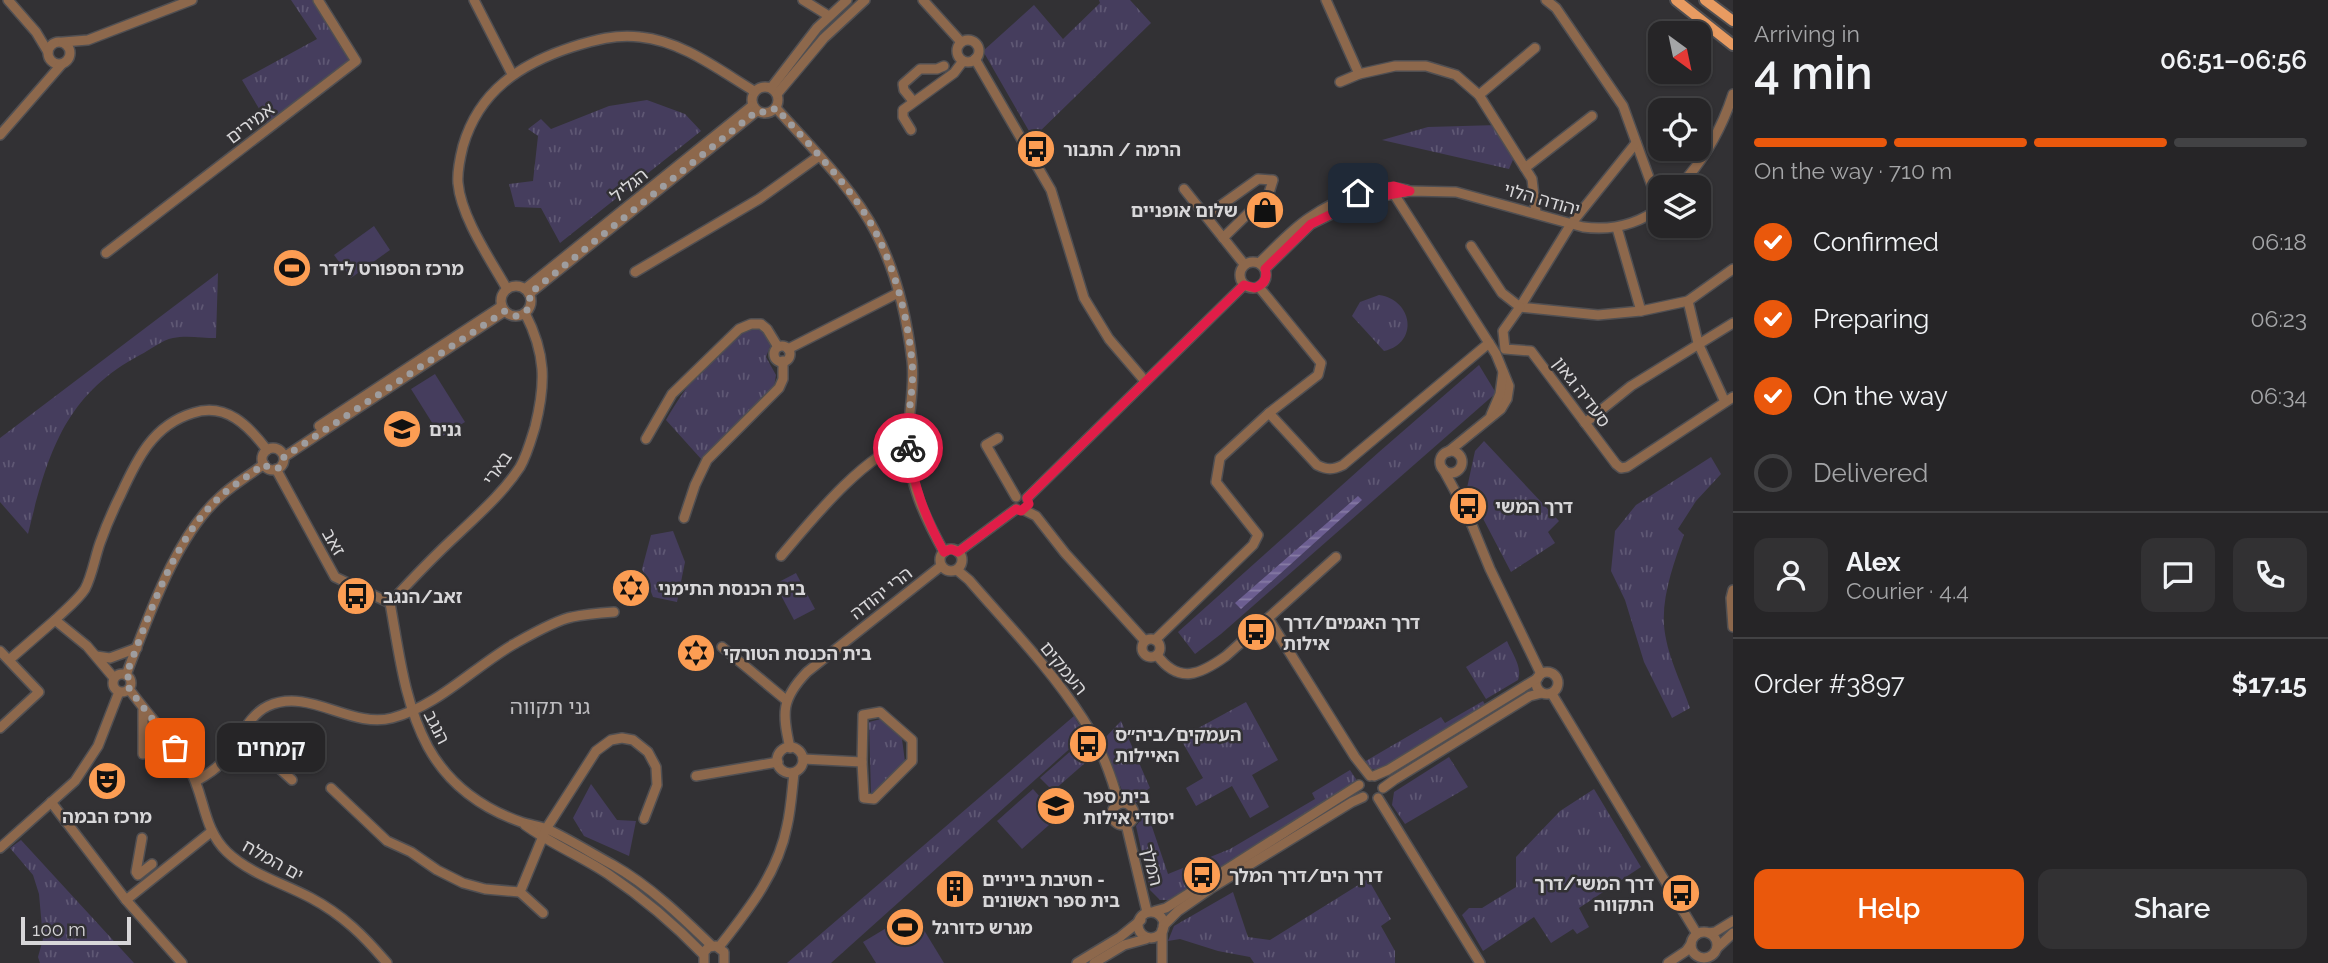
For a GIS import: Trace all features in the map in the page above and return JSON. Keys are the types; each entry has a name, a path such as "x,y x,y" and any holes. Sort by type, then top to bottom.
{"main road":[{"path":"1676,0 1733,45"},
{"path":"1705,0 1733,21"}],"street":[{"path":"8,0 36,32 54,63 61,65"},
{"path":"41,86 46,77 50,46 94,38 192,0"},
{"name":"אמירים","path":"106,253 356,61 318,0"},
{"path":"474,0 512,74"},
{"path":"803,0 829,16"},
{"path":"847,0 817,28 774,91 776,108 819,156 876,232 908,329 912,365 907,443 913,479 921,505 944,552"},
{"path":"774,91 824,38 865,0"},
{"path":"923,0 961,42"},
{"path":"1326,0 1359,74"},
{"path":"1546,0 1556,8 1623,106 1648,176"},
{"path":"36,32 61,42 71,50 70,58"},
{"path":"507,289 462,203 458,183 459,163 472,121 488,97 512,74 553,54 584,44 612,36 641,37 667,43 695,55 754,91"},
{"path":"0,135 61,65 94,38"},
{"path":"969,40 976,44 979,51 975,59 971,62 963,61 956,52 961,42 969,40"},
{"path":"1479,95 1535,48"},
{"path":"975,59 1051,191 1084,298 1109,339 1145,381"},
{"path":"911,130 902,114 903,110 954,73 963,61"},
{"path":"913,101 904,90 903,84 920,69 937,69 944,66"},
{"path":"1340,82 1359,74 1395,66 1426,66 1456,75 1479,95 1532,179 1536,213"},
{"path":"774,91 762,87 754,91 751,100 755,108 768,113 776,108"},
{"path":"1689,175 1732,100"},
{"name":"הגליל","path":"527,292 755,108"},
{"path":"1525,168 1592,116"},
{"path":"1520,307 1571,224 1636,143"},
{"path":"635,272 759,199 819,156"},
{"path":"1206,216 1258,179 1273,180 1269,193 1223,238"},
{"path":"1262,266 1308,218 1358,193 1394,186 1410,191"},
{"path":"1184,189 1244,264"},
{"path":"1262,266 1311,224 1360,200 1410,191"},
{"name":"יהודה הלוי","path":"1410,191 1456,192 1602,230 1617,229 1648,216"},
{"path":"1394,194 1489,343 1503,370 1500,394 1490,416 1441,459 1443,469 1459,498 1539,676 1536,686 1547,693 1697,934"},
{"path":"1617,229 1641,312"},
{"path":"1471,246 1502,293 1520,307 1598,315 1641,312 1688,301 1733,269"},
{"path":"1250,262 1262,266 1265,279 1259,286 1251,288 1244,285 1239,275 1244,264 1250,262"},
{"path":"1027,498 1244,285"},
{"path":"515,286 527,292 530,304 525,313 516,316 504,309 502,297 507,289 515,286"},
{"path":"1016,497 1013,502 1020,510 1036,516 1065,553 1150,641 1160,647 1157,655 1151,658 1143,654 1141,648 1150,641 1253,545 1258,536 1216,482 1220,458 1269,413 1318,375 1321,363 1259,286"},
{"path":"783,348 898,293"},
{"path":"1688,301 1698,343 1729,400"},
{"name":"סעדיה גאון","path":"1520,307 1503,331 1505,349 1531,351 1621,468 1628,467 1729,400"},
{"path":"282,454 504,309"},
{"name":"בארי","path":"390,603 495,499 521,465 530,444 541,403 544,372 538,341 525,313"},
{"path":"1585,423 1631,386 1733,323"},
{"path":"646,439 672,394 739,329 751,324 761,324 789,357 783,361 783,379 779,388 707,460 684,518"},
{"path":"1269,413 1317,465 1335,469 1489,343"},
{"path":"9,660 55,620 85,588 105,528 134,467 144,449 171,421 204,410 218,410 235,416 268,450"},
{"path":"1443,469 1449,472 1460,464 1469,435"},
{"path":"998,438 986,444 1016,497"},
{"path":"781,556 817,513 877,457 894,446 907,443"},
{"path":"273,448 282,454 282,465 276,469 270,469 264,464 263,455 268,450 273,448"},
{"path":"1448,452 1458,454 1459,498"},
{"path":"126,675 173,563 194,526 220,497 264,464"},
{"name":"זאב","path":"276,469 335,577 390,603"},
{"path":"1016,497 1027,498"},
{"path":"958,552 1029,504 1027,498"},
{"path":"951,549 958,552 962,561 957,570 949,571 941,566 940,557 944,552 951,549"},
{"path":"1157,655 1171,669 1196,674 1226,656 1336,557"},
{"name":"הרי יהודה","path":"786,700 807,672 941,566"},
{"name":"העמקים","path":"957,570 969,580 1073,703 1100,749 1119,804"},
{"path":"1733,590 1733,627"},
{"name":"הנגב","path":"390,603 411,711 429,748 445,773 461,790 479,804 616,867 674,909 716,947 727,961"},
{"path":"195,781 209,774 223,761 264,707 291,700 372,720 390,719 411,711 447,690 513,644 570,617 614,612"},
{"path":"1077,963 1120,937 1148,915 1166,908 1359,784 1364,778 1388,770 1539,676 1550,672 1557,677 1558,687 1547,693 1530,696 1394,779 1383,788 1378,798 1370,800 1363,797 1359,791 1359,784 1360,772 1354,757 1268,618"},
{"path":"55,620 96,656 114,678 113,687 119,692"},
{"path":"722,647 786,700 784,715 790,748"},
{"path":"96,656 110,658 136,648"},
{"path":"0,650 39,692 0,728"},
{"path":"114,678 120,674 131,680 129,689 119,692"},
{"name":"ים המלח","path":"129,689 175,748 195,781 211,832 225,851 244,866 312,898 358,929 387,963"},
{"path":"0,848 75,781 98,746 119,692"},
{"path":"143,708 143,754"},
{"path":"880,712 912,740 912,761 874,799 864,798 862,762 863,715 880,712"},
{"path":"242,734 292,780"},
{"path":"520,892 544,833 596,751 611,740 622,738 642,745 656,767 657,785 644,819"},
{"path":"790,748 797,749 803,759 801,768 794,773 785,772 778,762 779,754 790,748"},
{"path":"1354,757 1372,776 1381,781 1383,788"},
{"path":"803,759 862,762"},
{"path":"696,776 778,762"},
{"path":"703,958 716,947 757,899 773,868 787,827 794,773"},
{"path":"331,788 387,841 463,883 485,889 520,892 543,913"},
{"path":"1094,963 1124,945 1155,938 1178,911 1210,889 1363,797"},
{"path":"1378,798 1480,963"},
{"path":"51,802 126,900 182,963"},
{"path":"1119,804 1128,805 1133,811 1133,819 1126,824 1118,824 1112,816 1113,809 1119,804"},
{"name":"המלך","path":"1126,824 1148,915"},
{"path":"126,900 211,832"},
{"name":"הנגב","path":"544,833 668,917 703,958"},
{"path":"142,838 136,872 144,886"},
{"path":"138,875 152,864"},
{"path":"1148,915 1162,917 1162,963 1140,931 1148,915"},
{"path":"1697,934 1715,932 1733,921"},
{"path":"1709,933 1716,940 1717,948"},
{"path":"1687,963 1700,957 1711,956 1733,933"},
{"path":"1668,963 1686,951 1697,934"},
{"path":"1691,944 1693,952 1700,957"}],"green space":[{"path":"291,0 318,0 356,61 270,127 242,80 317,39"},
{"path":"1099,0 1130,0 1151,23 1033,138 983,51 1034,5 1063,39 1100,3"},
{"path":"647,100 685,114 701,131 560,243 541,208 515,207 509,184 533,181 538,136 528,129 541,119 551,129 609,106"},
{"path":"1498,125 1516,153 1509,169 1382,140 1428,127"},
{"path":"374,226 390,250 351,278 334,255"},
{"path":"218,273 216,338 183,337 165,341 114,371 93,389 76,409 52,454 28,534 0,502 0,438"},
{"path":"1379,295 1399,305 1407,322 1403,340 1384,351 1352,316 1360,302"},
{"path":"753,328 762,330 771,344 766,357 776,375 774,387 702,460 666,420 703,367 727,344"},
{"path":"1479,365 1496,393 1195,654 1178,632"},
{"path":"435,374 465,422 441,437 411,389"},
{"path":"1484,441 1559,521 1548,532 1555,543 1511,572 1467,488 1475,451"},
{"path":"1711,457 1721,474 1696,501 1678,529 1684,535 1665,602 1664,625 1668,646 1690,708 1672,718 1644,662 1625,600 1611,571 1615,531 1636,505"},
{"path":"673,531 685,562 677,602 653,597 642,569 651,535"},
{"path":"796,573 815,609 794,620 775,584"},
{"path":"1507,641 1518,666 1518,680 1486,699 1466,667"},
{"path":"1483,701 1487,708 1381,770 1370,769 1364,762 1441,717 1445,723"},
{"path":"1246,702 1278,760 1252,775 1269,807 1250,818 1232,786 1196,806 1186,788 1203,778 1180,738"},
{"path":"1074,716 1085,735 831,963 787,963"},
{"path":"881,719 902,739 905,762 871,794 869,722"},
{"path":"1121,721 1150,788 1147,790 1150,798 1133,803 1125,798 1102,741"},
{"path":"1073,749 1085,763 1053,791 1040,778"},
{"path":"1449,757 1468,787 1405,824 1392,805 1394,792"},
{"path":"1350,770 1356,779 1355,787 1168,900 1160,900 1150,890 1136,826 1147,812 1168,874 1230,849 1315,799 1312,793"},
{"path":"591,784 617,820 636,821 629,856 584,836 573,818"},
{"path":"1033,789 1058,817 1022,849 997,821"},
{"path":"1594,789 1641,867 1579,908 1589,927 1577,934 1573,929 1551,943 1534,917 1483,951 1462,915 1469,908 1482,908 1516,887 1516,857 1560,811"},
{"path":"21,840 134,963 40,963 38,957 43,939 39,894 33,875 10,848"},
{"path":"1368,879 1391,919 1381,926 1395,951 1395,963 1254,963 1250,957 1218,951 1180,939 1168,941 1174,926 1233,892 1248,937 1270,940"},
{"name":"מגרש כדורגל","path":"913,912 944,963 876,963 863,942"}],"shaded area":[{"path":"1358,496 1362,500 1241,609 1235,603"}],"way so far":[{"path":"175,748 129,689 131,680 126,675 173,563 194,526 220,497 264,464 270,469 279,468 284,457 505,311 516,316 525,313 531,301 529,294 757,111 763,114 776,108 819,156 876,232 908,329 912,365 908,448"}],"place":[{"name":"הרמה / התבור","path":"1036,149"},
{"name":"שלום אופניים","path":"1265,210"},
{"name":"מרכז הספורט לידר","path":"292,268"},
{"name":"גנים","path":"402,429"},
{"name":"דרך המשי","path":"1468,506"},
{"name":"בית הכנסת התימני","path":"631,588"},
{"name":"זאב/הנגב","path":"356,596"},
{"name":"דרך האגמים/דרך אילות","path":"1256,632"},
{"name":"בית הכנסת הטורקי","path":"696,653"},
{"name":"העמקים/ביה״ס האיילות","path":"1088,744"},
{"name":"קמחים","path":"175,748"},
{"name":"מרכז הבמה","path":"107,781"},
{"name":"בית ספר יסודי אילות","path":"1056,806"},
{"name":"דרך הים/דרך המלך","path":"1202,875"},
{"name":"חטיבת בייניים - בית ספר ראשונים","path":"955,889"},
{"name":"דרך המשי/דרך התקווה","path":"1681,893"},
{"name":"מגרש כדורגל","path":"905,927"}],"district":[{"name":"גני תקווה","path":"550,706"}],"route":[{"path":"908,448 913,479 930,526 944,552 951,549 958,552 1016,509 1026,509 1029,504 1027,498 1244,285 1255,288 1263,283 1265,269 1311,224 1360,200 1410,191 1394,186 1358,193"}]}
